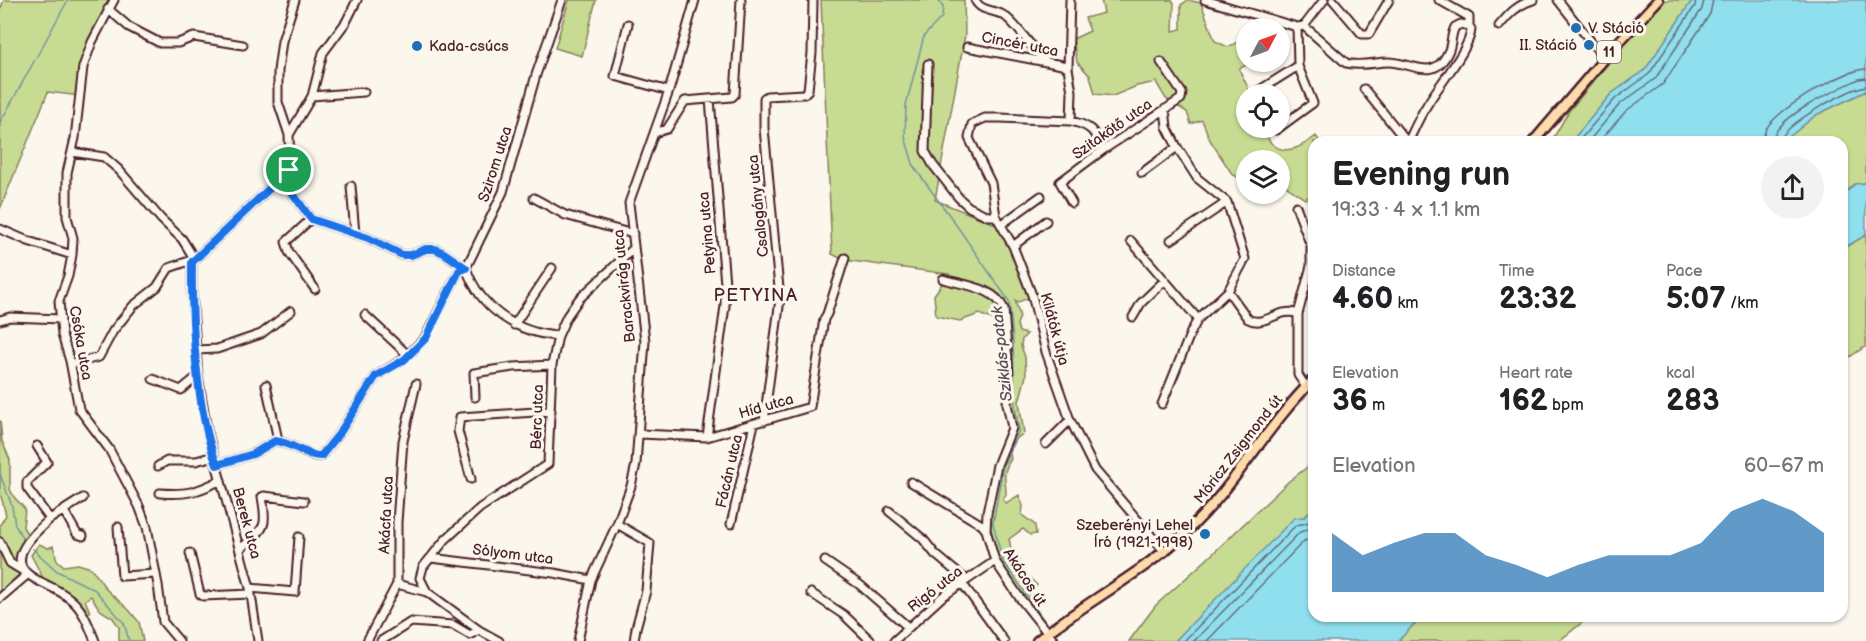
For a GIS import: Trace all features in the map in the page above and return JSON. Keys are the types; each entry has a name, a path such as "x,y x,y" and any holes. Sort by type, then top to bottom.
{"main road":[{"name":"11","path":"1538,136 1604,58 1658,0"},
{"name":"Móricz Zsigmond út","path":"1037,641 1165,552 1207,512 1282,414 1306,387"}],"street":[{"name":"Csóka utca","path":"114,0 92,42 83,67 72,152 67,173 67,217 73,238 72,255 59,301 62,335 71,364 79,409 110,449 139,506 151,541 162,622 180,641"},
{"path":"296,0 282,41 278,71 278,102 289,135 291,191 311,219 377,242 402,255 411,255 426,249 435,249 444,253 466,268 477,293 489,306 514,325 558,336"},
{"path":"289,135 312,96 323,52 346,22 357,0"},
{"name":"Szirom utca","path":"278,440 313,456 321,456 339,434 376,376 404,360 426,338 459,271 466,268 503,192 536,75 562,0"},
{"name":"Barackvirág utca","path":"578,641 591,580 617,524 631,486 640,434 645,341 630,203 669,91 695,0"},
{"path":"654,133 667,129 685,101 732,97 735,94 741,0"},
{"name":"Csalogány utca","path":"764,421 780,299 764,128 764,98 804,94 808,90 812,53 813,0"},
{"path":"975,0 977,5 983,9 1004,15 1034,52 1048,63"},
{"path":"1070,0 1068,68 1072,92 1071,121"},
{"path":"1205,0 1300,27 1346,63 1353,65 1391,62 1426,70 1437,65 1445,57 1455,27 1461,24 1469,26"},
{"path":"1290,120 1313,103 1298,66 1300,27 1324,0"},
{"path":"1333,0 1366,36 1389,0"},
{"path":"1410,136 1470,35 1469,17 1439,0"},
{"path":"1499,26 1512,10 1533,0"},
{"path":"1558,0 1604,58"},
{"path":"108,9 129,27 160,43 178,43 194,38 243,45"},
{"path":"628,24 615,76 669,91"},
{"name":"Cincér utca","path":"967,46 1068,68"},
{"name":"Szitakötő utca","path":"1072,202 1060,182 1103,150 1181,99 1182,93 1161,62"},
{"path":"928,64 925,151 933,165 969,207 988,216 996,216 991,183 969,138 972,124 985,118 1071,121 1085,124 1090,128 1103,150"},
{"path":"1269,84 1298,66"},
{"path":"1364,88 1402,136"},
{"path":"312,96 364,92"},
{"name":"Petyina utca","path":"707,436 725,284 710,99"},
{"path":"1162,404 1198,319 1228,291 1245,259 1227,202 1197,178 1167,127 1165,109"},
{"path":"1142,173 1177,147"},
{"name":"Berek utca","path":"72,152 104,157 119,170 182,239 192,255 192,294 198,376 207,430 240,549 258,641"},
{"path":"71,364 99,357 113,331 133,306 157,287 169,268 192,261 289,170"},
{"path":"351,186 355,234"},
{"path":"1002,224 1041,196"},
{"path":"534,198 565,214 633,234"},
{"path":"1171,240 1227,202"},
{"path":"1296,206 1308,238"},
{"name":"Kilátók útja","path":"996,216 1013,246 1032,295 1046,352 1070,420 1095,470 1165,552"},
{"path":"311,219 287,240 286,245 315,289"},
{"path":"1013,246 1046,221"},
{"path":"0,229 72,255"},
{"path":"1131,241 1198,319"},
{"name":"Bérc utca","path":"427,592 420,578 423,567 445,540 480,508 548,464 552,365 558,336 567,316 579,299 634,248"},
{"name":"Híd utca","path":"824,319 831,305 845,258"},
{"path":"514,325 552,268"},
{"path":"1306,387 1298,375 1299,314 1308,278"},
{"name":"Akácos út","path":"943,279 993,295 1001,302 1004,309 1009,376 1007,404 1012,428 998,465 987,513 986,530 995,561 1054,641"},
{"path":"1133,317 1141,303 1165,280"},
{"path":"1228,291 1252,322 1284,312 1293,311 1299,314"},
{"name":"Híd utca","path":"640,434 707,436 810,407 824,307"},
{"path":"196,350 218,349 261,334 291,311"},
{"path":"365,315 408,355"},
{"path":"0,320 10,317 61,319"},
{"path":"475,398 474,373 513,367 552,365"},
{"path":"153,379 181,390 198,376"},
{"name":"Akácfa utca","path":"397,584 397,522 403,441 417,384"},
{"path":"217,465 253,454 268,443 278,440 266,385"},
{"path":"471,479 458,431 460,417 551,411"},
{"path":"1046,444 1070,420"},
{"name":"Fácán utca","path":"731,524 754,424"},
{"path":"37,446 47,462 27,482 27,488 50,519"},
{"path":"158,466 167,461 196,461 214,456"},
{"path":"160,493 184,495 221,480"},
{"path":"911,482 982,525 986,530"},
{"path":"240,549 264,527 266,519 262,497 304,501"},
{"path":"28,574 21,561 23,549 31,535 50,519 83,498"},
{"path":"64,510 77,534 83,536"},
{"path":"889,511 923,539 964,582 1004,641"},
{"path":"617,524 650,543 646,591 634,641"},
{"path":"118,527 122,576 156,574"},
{"path":"190,554 200,594 203,596 250,591 295,592 299,537"},
{"path":"0,542 10,563 71,598 87,621 95,641"},
{"name":"Sólyom utca","path":"431,558 554,573 591,580"},
{"path":"825,561 860,585 908,627"},
{"name":"Rigó utca","path":"894,641 942,597 995,561"},
{"path":"0,598 28,574"},
{"path":"367,641 397,584 427,592 479,630 499,641"},
{"path":"811,593 844,615 871,641"},
{"path":"381,641 411,622 453,625 470,635 479,630"}],"green space":[{"path":"4,0 114,0 92,42 80,96 48,92 0,209 0,10"},
{"path":"569,0 596,0 582,56 555,48"},
{"path":"821,0 964,0 965,35 935,200 1000,226 1032,297 1018,302 1015,300 1020,317 1017,324 1019,332 1027,334 1022,339 1021,346 1025,357 1026,376 1019,402 1024,433 1010,447 1011,459 1005,473 1006,494 1003,500 1006,503 1019,495 1023,506 1022,515 1035,525 1036,534 1030,535 1023,529 1009,539 1011,548 1020,559 1017,566 1037,585 1032,591 1030,607 1005,571 997,555 990,523 991,505 1002,458 1014,432 1010,400 1009,335 992,319 979,314 960,321 936,316 934,295 949,274 844,260 832,254"},
{"path":"1101,0 1172,0 1174,3 1173,31 1181,29 1181,5 1188,0 1201,3 1215,41 1228,47 1236,43 1236,72 1240,72 1246,84 1236,84 1236,138 1268,138 1272,144 1284,150 1236,150 1236,176 1232,174 1210,140 1202,120 1191,124 1187,112 1166,99 1156,82 1137,86 1113,96 1095,94 1090,76 1077,62 1073,39 1090,31 1085,18 1104,13"},
{"path":"1666,0 1695,0 1691,2 1645,70 1611,94 1576,136 1554,136 1569,111 1627,41"},
{"path":"1866,91 1866,183 1855,184 1848,190 1848,136 1790,136 1816,115"},
{"path":"1308,141 1308,197 1305,199 1290,189 1289,150"},
{"path":"1866,235 1866,346 1848,358 1848,246"},
{"path":"0,420 2,441 10,460 10,489 25,509 23,527 28,535 19,549 20,574 0,592 0,525 6,515 0,493"},
{"path":"1308,467 1308,513 1305,517 1294,519 1175,641 1129,641 1156,605 1289,481"},
{"path":"39,544 48,548 53,546 57,560 64,566 78,564 91,568 107,590 139,622 143,641 119,641 119,627 113,618 100,610 91,596 85,600 90,612 87,614 68,593 43,578 31,555"},
{"path":"1416,622 1583,622 1559,641 1398,641"}],"water":[{"path":"1695,0 1866,0 1866,91 1816,115 1790,136 1576,136 1611,94 1645,70 1691,2"},
{"path":"1866,183 1866,235 1848,246 1848,190 1855,184"},
{"path":"1308,513 1308,622 1416,622 1398,641 1175,641 1294,518 1305,517"}],"waterway":[{"path":"0,123 68,0"},
{"name":"Sziklás-patak","path":"938,0 943,7 942,17 924,36 906,105 905,137 914,167 1009,301 1015,407 1019,430 1003,467 993,523 1002,559 1045,622"},
{"path":"0,474 12,506 15,525 23,539"},
{"path":"33,549 57,571 95,590 124,623 129,641"},
{"name":"Sziklás-patak","path":"1055,634 1061,641"}],"place":[{"name":"V. Stáció","path":"1576,28"},
{"name":"II. Stáció","path":"1589,45"},
{"name":"Kada-csúcs","path":"417,46"},
{"name":"Szeberényi Lehel Író (1921-1998)","path":"1205,534"}],"district":[{"name":"PETYINA","path":"756,295"}],"route":[{"path":"289,170 291,191 311,219 368,238 402,255 407,256 426,249 435,249 466,268 459,271 426,338 404,360 376,376 339,434 321,456 313,456 278,440 261,447 253,454 217,465 207,430 198,376 192,262 289,170"}]}
